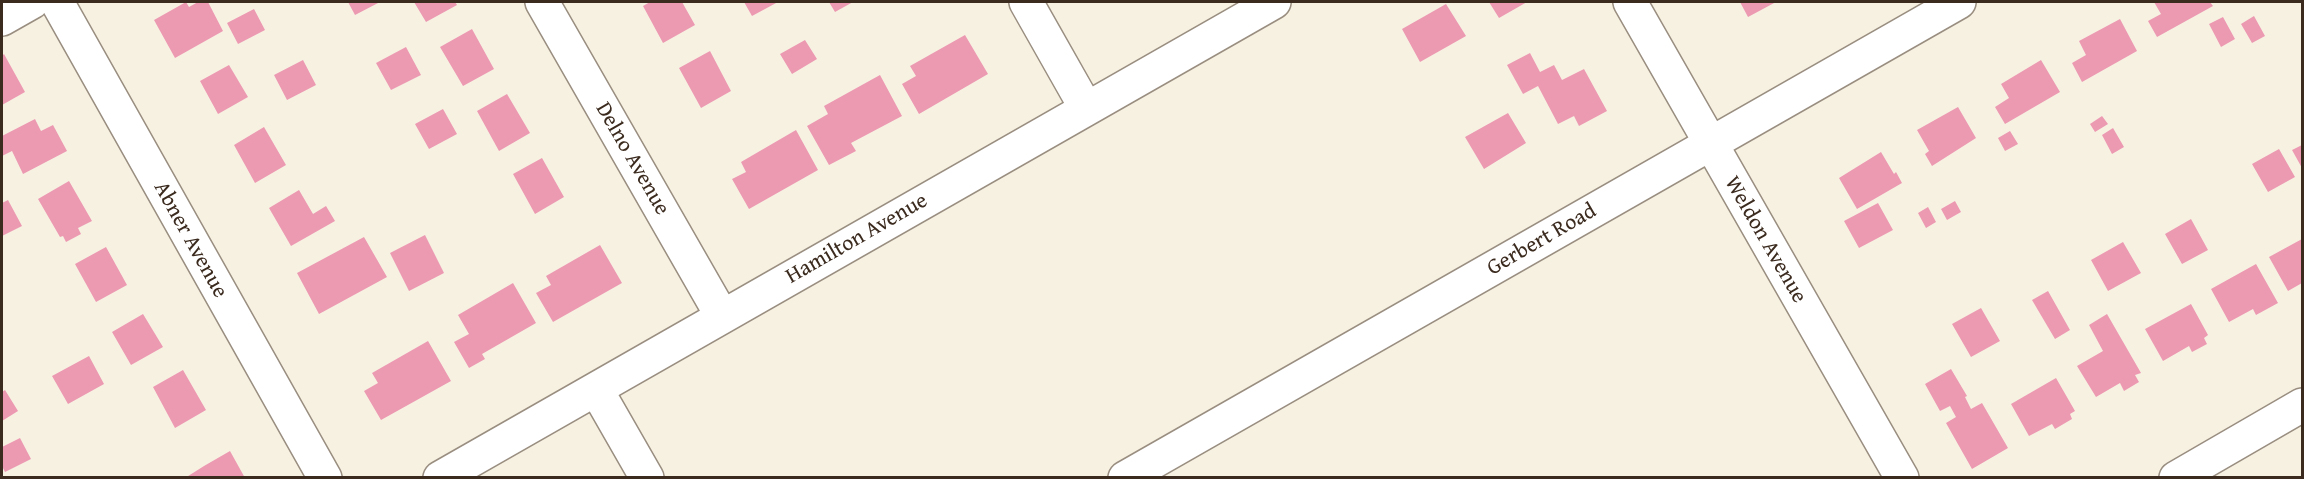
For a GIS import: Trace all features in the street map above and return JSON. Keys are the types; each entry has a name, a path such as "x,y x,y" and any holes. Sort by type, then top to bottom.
{"street":[{"path":"2,19 32,2"},
{"name":"Abner Avenue","path":"57,2 325,477"},
{"name":"Delno Avenue","path":"542,2 722,316"},
{"path":"1026,2 1086,108"},
{"name":"Hamilton Avenue","path":"440,477 1274,2"},
{"name":"Weldon Avenue","path":"1630,2 1902,477"},
{"name":"Gerbert Road","path":"1125,477 1959,2"},
{"path":"596,389 647,477"},
{"path":"2176,477 2302,405"}],"building":[{"path":"186,2 189,7 198,2 208,2 223,31 175,58 154,20"},
{"path":"348,2 380,2 355,15"},
{"path":"414,2 455,2 457,5 426,22"},
{"path":"650,2 682,2 695,25 663,43 643,6"},
{"path":"744,2 778,2 752,16"},
{"path":"829,2 853,2 835,12"},
{"path":"1489,2 1527,2 1499,18"},
{"path":"1740,2 1776,2 1748,17"},
{"path":"2154,2 2210,2 2213,6 2157,37 2148,21 2161,14"},
{"path":"1446,4 1466,36 1420,62 1402,29"},
{"path":"254,9 265,30 238,44 227,23"},
{"path":"2254,16 2265,36 2252,43 2241,24"},
{"path":"2223,17 2235,39 2221,47 2209,24"},
{"path":"2120,19 2137,51 2082,82 2072,63 2086,55 2079,41"},
{"path":"472,29 494,69 463,86 440,47"},
{"path":"965,35 988,74 919,114 902,84 916,76 910,66"},
{"path":"805,40 817,59 792,74 780,54"},
{"path":"406,47 421,75 391,90 376,63"},
{"path":"710,51 731,91 701,108 679,68"},
{"path":"1530,53 1540,72 1554,65 1562,80 1584,69 1607,111 1579,126 1574,116 1558,124 1538,86 1523,94 1507,65"},
{"path":"4,54 25,92 2,105 2,56"},
{"path":"303,60 316,85 287,100 274,75"},
{"path":"2041,60 2060,92 2005,124 1995,107 2009,98 2001,84"},
{"path":"229,65 248,97 218,114 200,81"},
{"path":"880,75 902,116 851,143 856,151 829,165 807,126 828,114 824,106"},
{"path":"507,94 530,133 499,151 477,111"},
{"path":"1958,107 1976,138 1932,166 1925,154 1929,151 1917,130"},
{"path":"443,109 457,134 429,149 415,124"},
{"path":"1508,113 1526,143 1484,169 1465,137"},
{"path":"2102,116 2108,124 2095,132 2090,124"},
{"path":"35,119 41,131 53,125 67,151 23,174 12,151 2,156 2,136"},
{"path":"264,127 286,165 255,183 234,145"},
{"path":"2113,128 2124,147 2112,154 2102,135"},
{"path":"796,130 818,170 749,209 732,179 746,172 741,162"},
{"path":"2010,131 2018,144 2005,151 1998,138"},
{"path":"2302,145 2302,168 2292,150"},
{"path":"2279,149 2295,177 2268,192 2252,164"},
{"path":"1881,152 1902,183 1857,209 1839,178"},
{"path":"542,158 564,197 535,214 513,174"},
{"path":"69,181 92,221 78,228 81,234 66,242 63,236 60,237 38,199"},
{"path":"299,190 313,214 326,206 335,221 291,246 269,208"},
{"path":"8,200 22,226 2,236 2,203"},
{"path":"1955,201 1961,212 1947,220 1941,209"},
{"path":"1878,203 1893,230 1859,248 1844,221"},
{"path":"1928,207 1936,222 1926,228 1918,213"},
{"path":"2191,219 2208,250 2182,264 2165,234"},
{"path":"425,235 444,273 409,291 390,253"},
{"path":"364,237 387,277 319,314 297,273"},
{"path":"2302,239 2302,283 2288,291 2269,257"},
{"path":"2123,242 2141,273 2108,291 2091,260"},
{"path":"600,245 622,283 553,322 536,293 551,285 546,276"},
{"path":"106,247 127,285 96,302 75,264"},
{"path":"2256,264 2278,303 2256,315 2253,309 2229,322 2211,289"},
{"path":"513,283 536,323 482,354 485,359 469,368 454,342 469,334 458,315"},
{"path":"2048,291 2070,330 2055,339 2032,300"},
{"path":"2191,304 2208,335 2204,338 2207,344 2192,352 2189,346 2163,361 2145,329"},
{"path":"1981,308 2000,341 1971,357 1952,324"},
{"path":"143,314 163,347 131,365 112,332"},
{"path":"2107,314 2141,373 2135,375 2139,382 2124,391 2120,383 2096,397 2077,366 2103,351 2089,325"},
{"path":"428,341 451,381 381,420 364,391 378,383 372,373"},
{"path":"89,356 104,384 68,404 52,376"},
{"path":"1951,369 1967,396 1965,397 1971,409 1982,403 2008,448 1972,469 1946,423 1956,417 1950,406 1940,411 1925,384"},
{"path":"183,370 206,410 175,428 153,387"},
{"path":"2056,378 2075,411 2070,414 2072,419 2055,429 2052,424 2029,436 2011,404"},
{"path":"5,390 18,411 2,421 2,392"},
{"path":"20,438 31,459 5,472 2,466 2,447"},
{"path":"230,451 245,478 185,478 204,466"}]}
